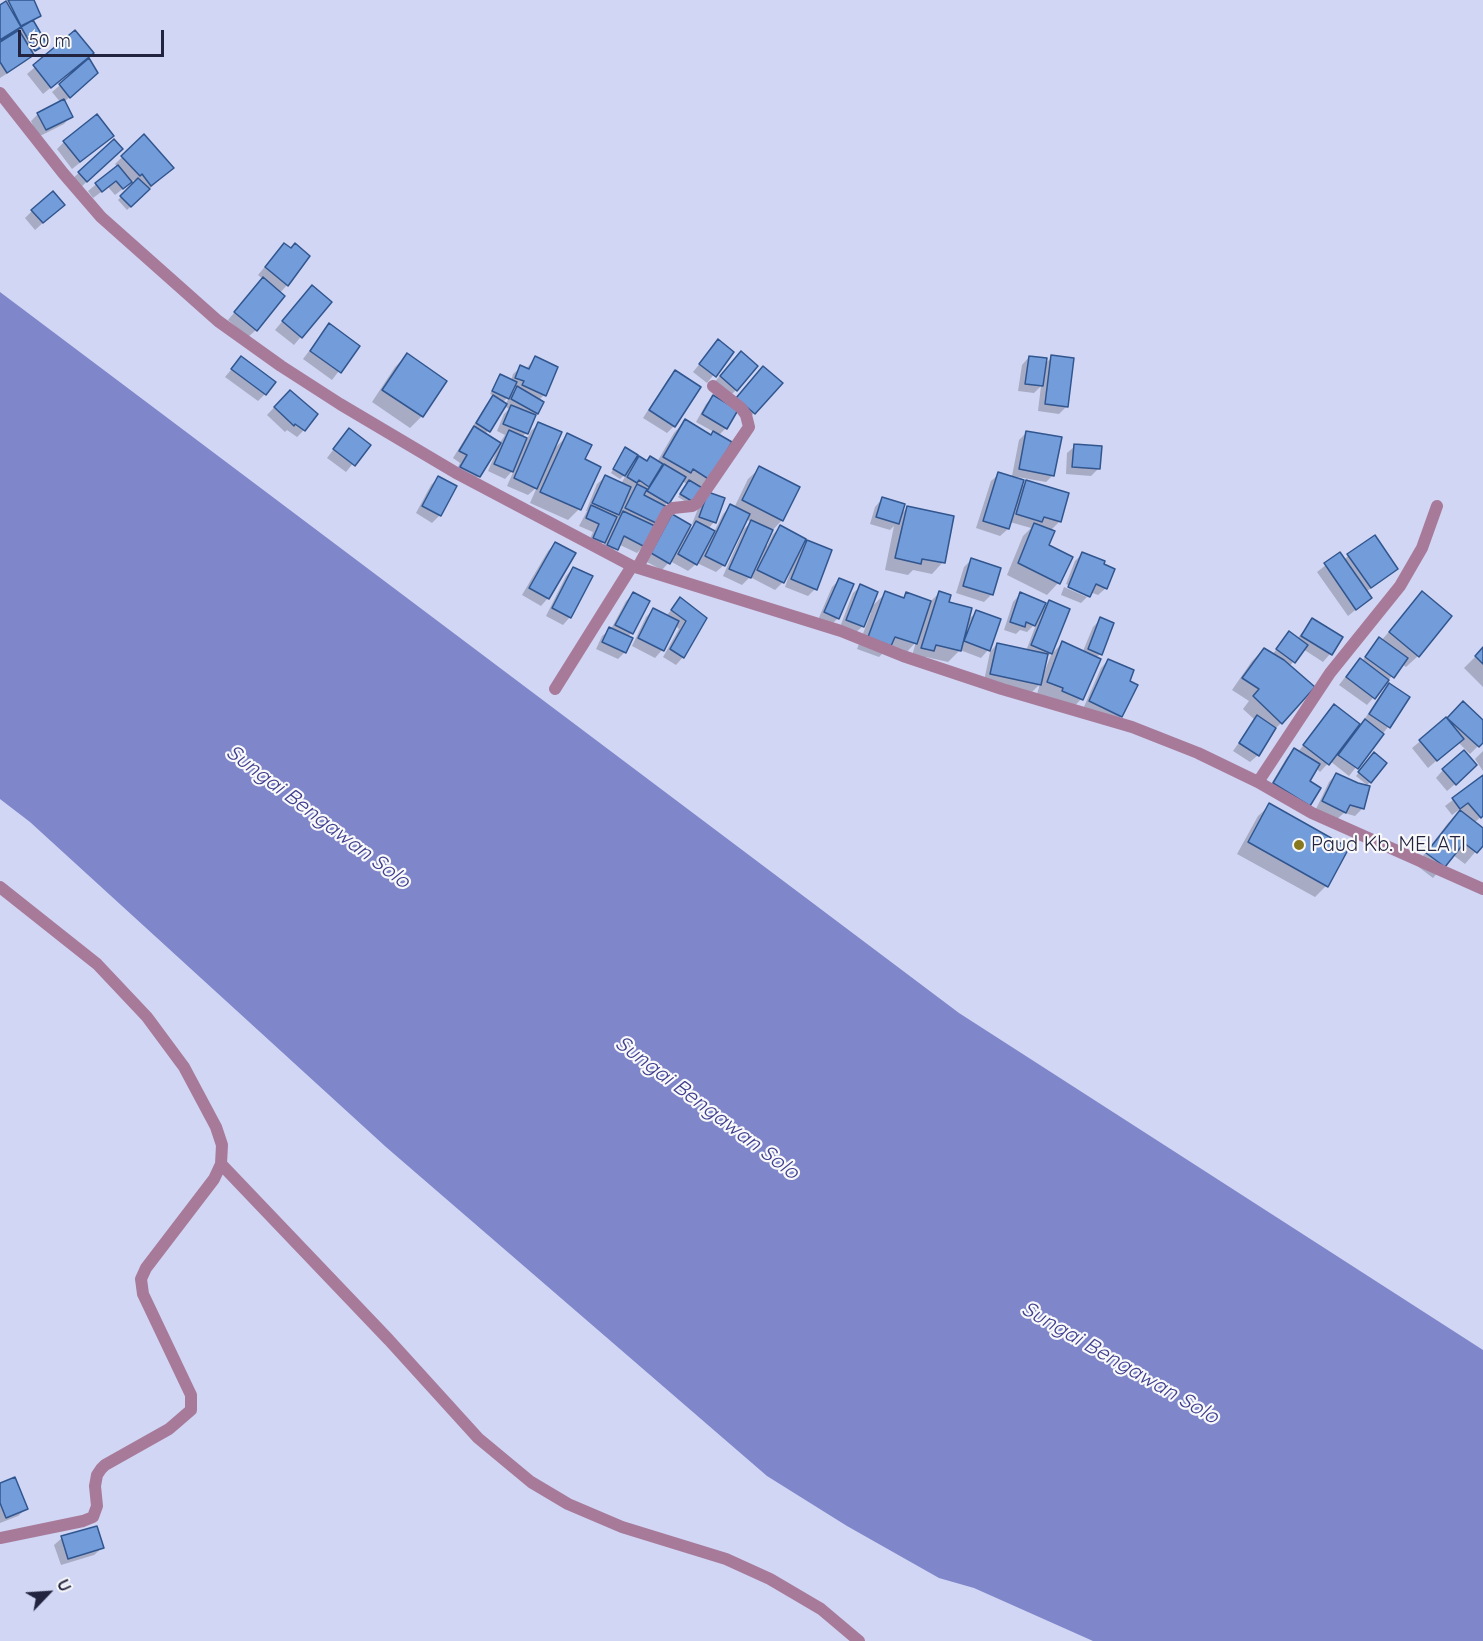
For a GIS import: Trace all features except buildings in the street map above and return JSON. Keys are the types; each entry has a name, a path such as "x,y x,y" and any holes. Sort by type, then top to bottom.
{"street":[{"path":"0,93 101,217 218,321 281,366 458,474 635,566 841,631 903,656 1132,728 1198,753 1258,782 1312,813 1482,887"},
{"path":"555,689 668,512 673,507 692,506 697,503 749,427 741,408 714,386"},
{"path":"1258,782 1330,673 1400,585 1422,548 1437,506"},
{"path":"0,887 97,964 147,1017 184,1067 216,1126 222,1145 221,1164 214,1179 146,1268 141,1279 143,1294 191,1395 191,1410 188,1415 169,1429 100,1469 95,1486 98,1506 93,1517 0,1538"},
{"path":"221,1164 357,1306 478,1438 531,1482 568,1504 622,1527 726,1559 770,1579 821,1609 859,1641"}],"water":[{"name":"Sungai Bengawan Solo","path":"0,292 959,1013 1483,1350 1483,1641 1093,1641 974,1588 939,1578 847,1526 767,1476 386,1147 30,822 0,799"}],"place":[{"name":"Paud Kb. MELATI","path":"1299,845"}]}
